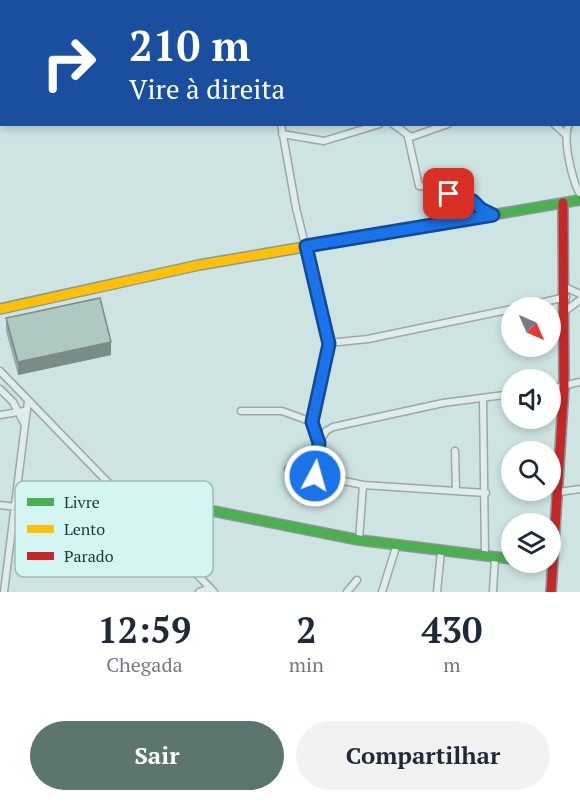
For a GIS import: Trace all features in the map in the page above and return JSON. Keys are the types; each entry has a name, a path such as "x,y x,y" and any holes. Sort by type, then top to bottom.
{"street":[{"path":"281,126 329,344 312,422 325,464 340,478"},
{"path":"282,134 324,141 373,126"},
{"path":"395,126 408,137 419,186 437,187 452,197 473,201 481,209 493,215"},
{"path":"408,137 442,126"},
{"path":"556,126 565,134 573,168 572,178 580,194"},
{"path":"565,134 568,126"},
{"path":"0,309 199,265 580,200"},
{"path":"559,441 564,387 566,297 563,203"},
{"path":"565,287 580,294"},
{"path":"561,298 566,297"},
{"path":"565,311 580,300"},
{"path":"329,344 368,339 501,311"},
{"path":"0,371 105,481"},
{"path":"561,387 580,382"},
{"path":"0,389 24,411"},
{"path":"315,476 319,443 326,431 333,427 443,403 501,396"},
{"path":"483,399 486,492 493,592"},
{"path":"18,481 26,425 24,411 28,401"},
{"path":"0,415 24,411"},
{"path":"241,411 282,411 312,422"},
{"path":"455,451 456,491"},
{"path":"288,469 315,476 340,478 363,485 486,492"},
{"path":"359,540 363,485"},
{"path":"561,492 580,489"},
{"path":"0,505 15,507 3,591"},
{"path":"213,511 359,540 501,558"},
{"path":"382,592 397,544"},
{"path":"437,592 441,551"},
{"path":"551,573 551,592"},
{"path":"199,577 212,590"},
{"path":"347,592 357,580"},
{"path":"199,592 212,590"}],"building":[{"path":"100,298 111,342 18,362 6,318"}],"traffic: fast":[{"path":"404,230 580,200"},
{"path":"213,511 359,540 501,558"}],"traffic: slow":[{"path":"0,309 199,265 404,230"}],"traffic: jam":[{"path":"551,592 564,387 563,203"}],"route":[{"path":"315,476 319,443 318,434 312,422 329,344 306,246 493,215 481,209 473,201 452,197 449,194"}]}
